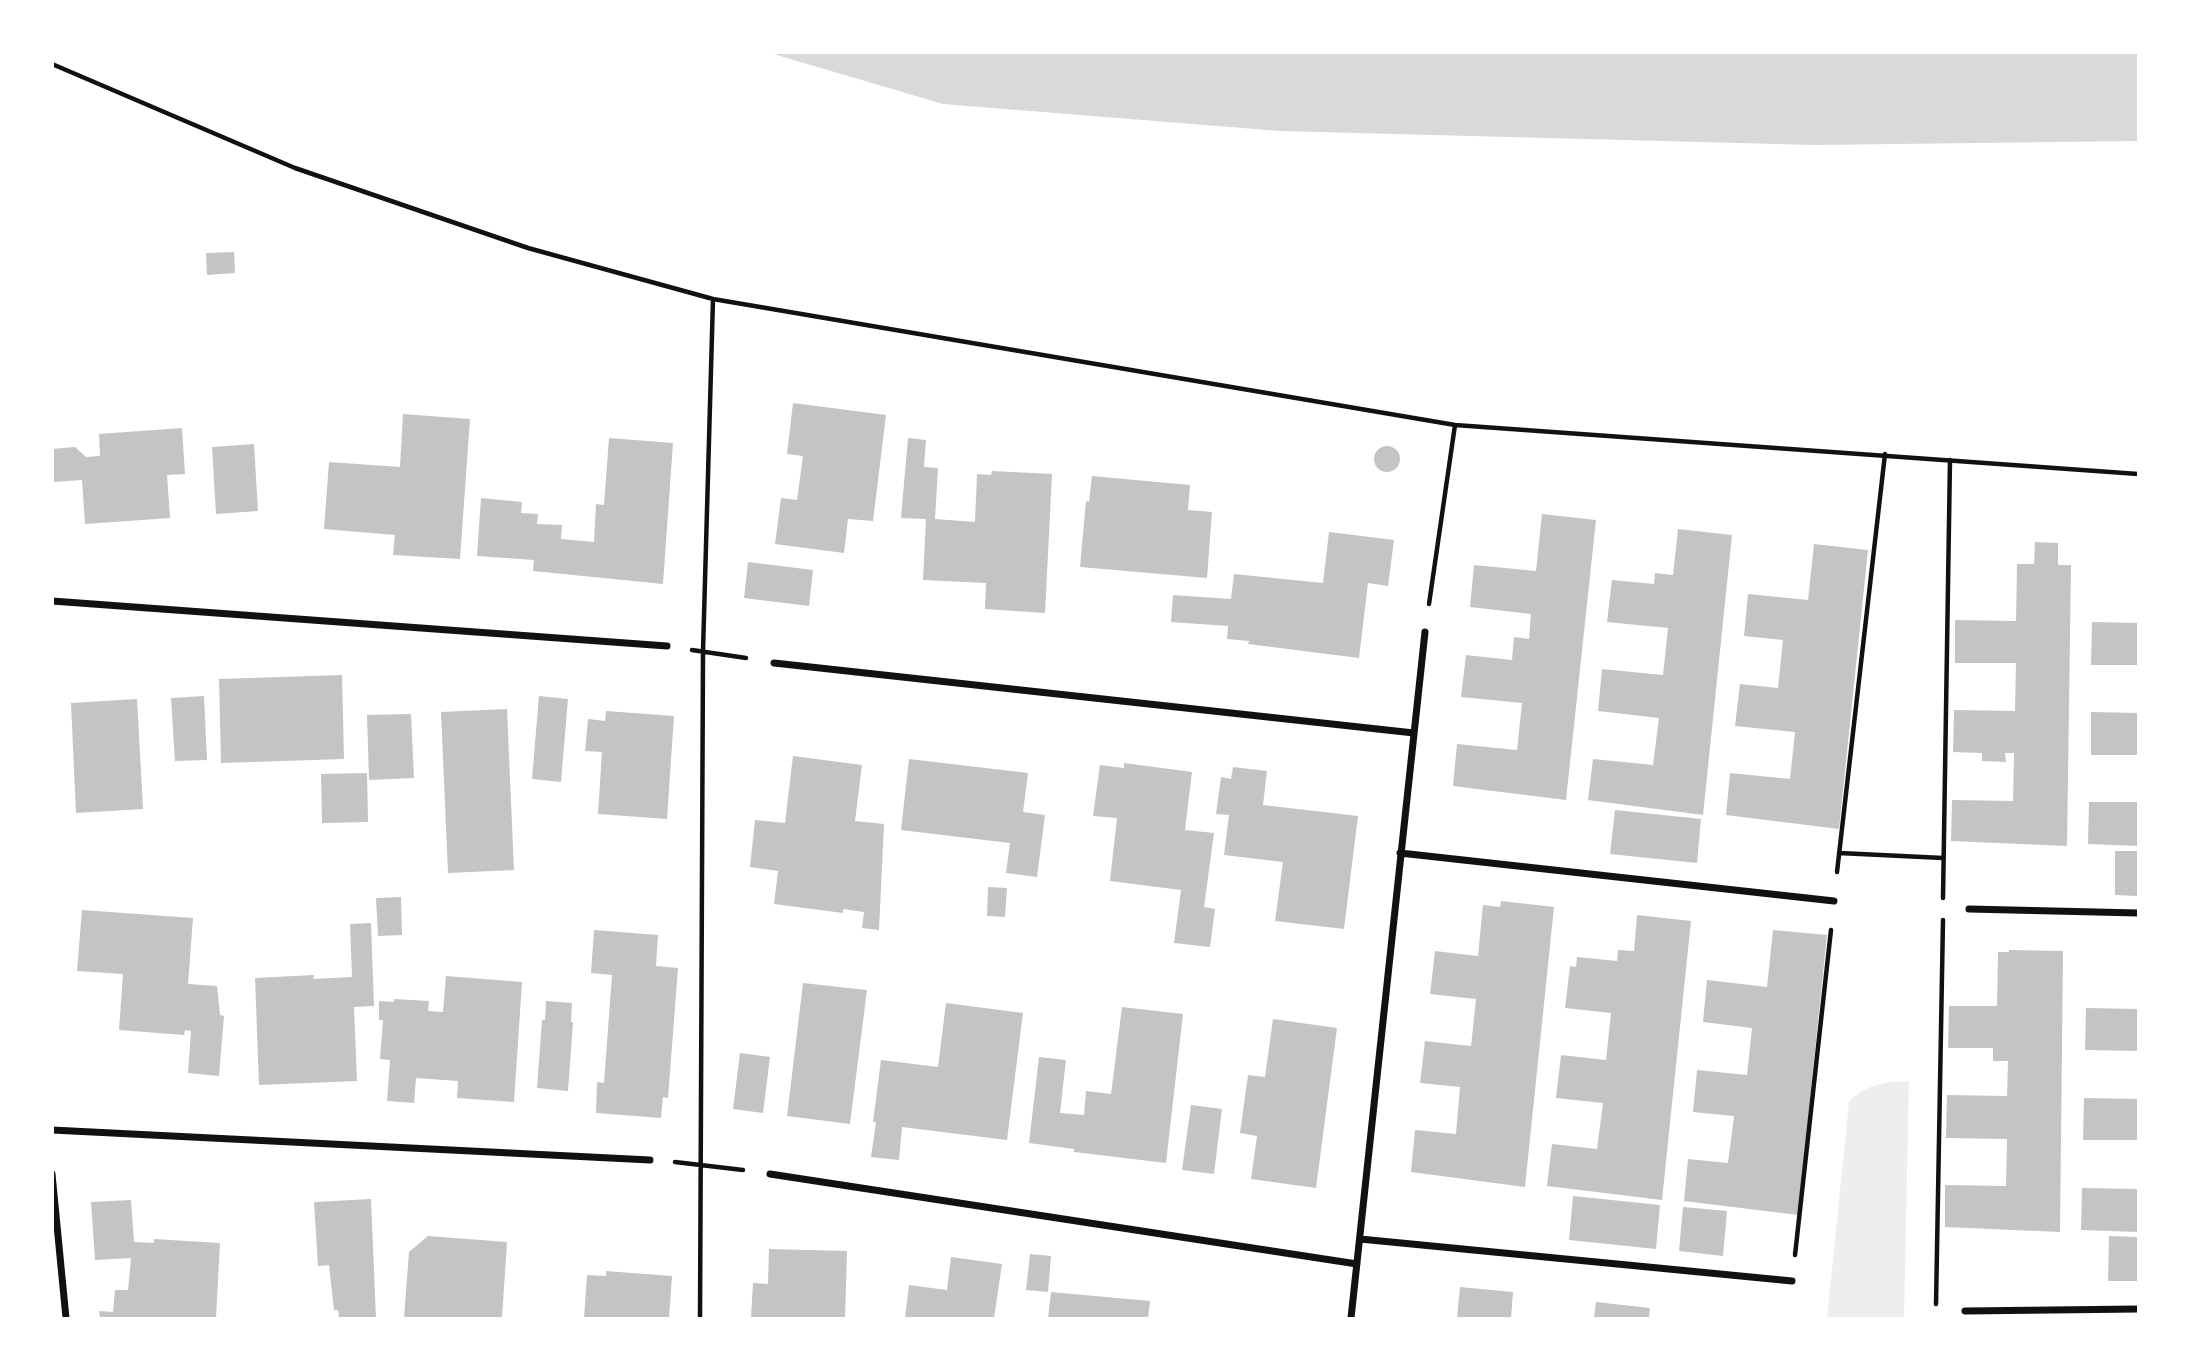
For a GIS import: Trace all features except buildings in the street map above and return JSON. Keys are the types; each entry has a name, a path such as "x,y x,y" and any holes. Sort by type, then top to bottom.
{"street":[{"path":"52,601 667,646"},
{"path":"1351,1318 1425,632"},
{"path":"774,663 1414,733"},
{"path":"1401,853 1834,901"},
{"path":"1969,909 2138,913"},
{"path":"52,1130 650,1160"},
{"path":"52,1174 66,1318"},
{"path":"770,1174 1357,1264"},
{"path":"1360,1239 1792,1281"},
{"path":"1965,1311 2138,1309"}],"path":[{"path":"52,64 295,168 528,248 713,299 1455,425 2138,474"},
{"path":"700,1318 704,651 713,299"},
{"path":"1425,632 1455,425"},
{"path":"1936,1305 1950,460"},
{"path":"667,646 774,663"},
{"path":"1839,853 1943,858"},
{"path":"650,1160 701,1163 770,1174"}],"shaded area":[{"path":"770,53 2138,53 2138,141 1815,145 1280,131 943,104"},
{"path":"1909,1081 1904,1318 1827,1318 1849,1102 1869,1088 1884,1083"}]}
